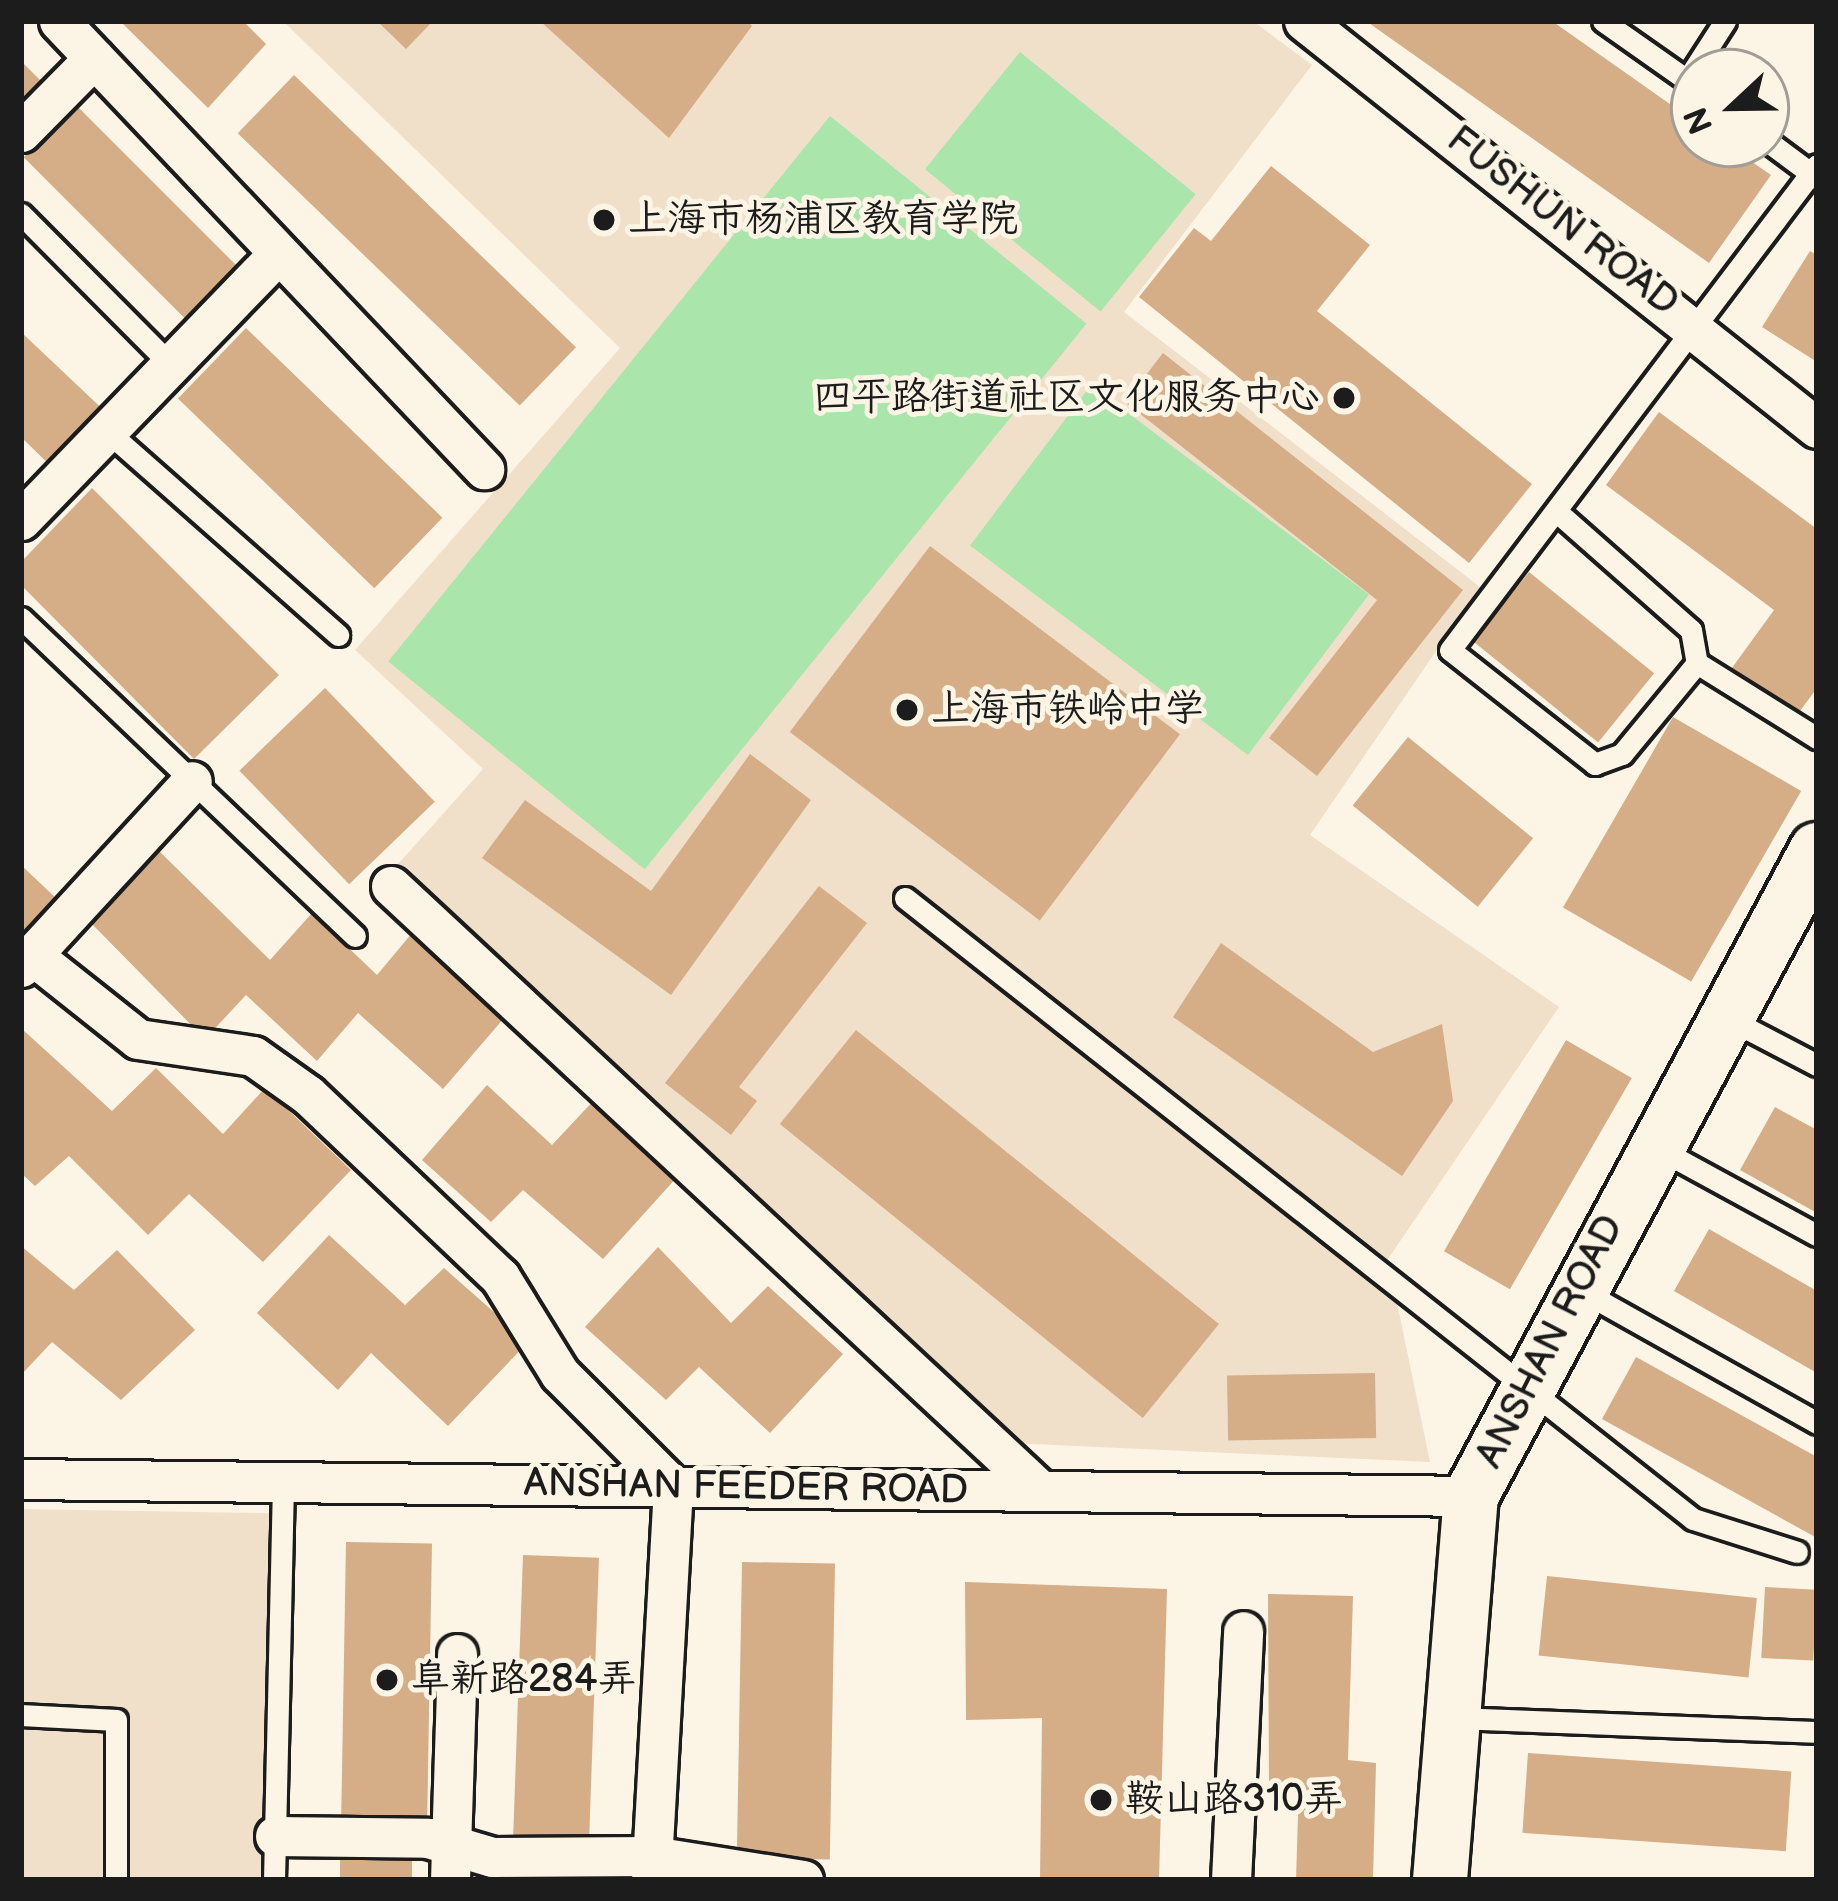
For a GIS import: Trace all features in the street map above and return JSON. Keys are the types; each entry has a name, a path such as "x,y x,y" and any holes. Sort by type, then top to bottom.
{"street":[{"path":"59,21 484,470"},
{"name":"FUSHUN ROAD","path":"1304,21 1695,325 1817,428"},
{"path":"21,131 94,58"},
{"path":"26,505 108,432 279,253"},
{"path":"192,781 27,961 138,1039 254,1056 308,1095 500,1277 560,1374 673,1487 651,1868"},
{"name":"ANSHAN ROAD","path":"1440,1880 1471,1496 1721,1014 1803,906 1817,850"},
{"path":"392,886 1041,1491"},
{"name":"ANSHAN FEEDER ROAD","path":"21,1479 1471,1496"},
{"path":"1231,1880 1243,1631"},
{"path":"450,1863 457,1654"},
{"path":"275,1836 450,1863 492,1857 803,1880"}],"lane":[{"path":"1603,21 1670,67"},
{"path":"1709,48 1724,21"},
{"path":"1697,663 1622,754 1595,764 1450,650 1815,173 1790,156"},
{"path":"21,214 172,367"},
{"path":"108,432 338,635"},
{"path":"1556,511 1691,630 1697,663 1817,739"},
{"path":"21,618 356,935"},
{"path":"904,898 1693,1520 1797,1552"},
{"path":"1721,1014 1817,1065"},
{"path":"1652,1145 1817,1235"},
{"path":"1578,1289 1817,1423"},
{"path":"274,1880 283,1483"},
{"path":"21,1715 116,1720 116,1880"},
{"path":"1453,1718 1817,1732"}],"shaded area":[{"name":"上海市铁岭中学","path":"283,21 1253,21 1312,65 1124,312 1480,587 1310,835 1559,1007 1388,1259 1430,1462 1008,1443 391,872 483,769 355,650 620,348"},
{"path":"21,1509 280,1514 274,1880 21,1880"}],"green space":[{"path":"1020,52 1196,194 1101,312 925,169"},
{"path":"830,116 1086,324 645,869 388,662"},
{"path":"1091,385 1369,594 1248,755 970,546"}],"building":[{"path":"120,21 243,21 266,44 208,108"},
{"path":"377,21 433,21 406,49"},
{"path":"540,21 747,21 752,26 669,138"},
{"path":"1366,21 1552,21 1670,104 1670,168 1761,168 1771,175 1709,263"},
{"path":"21,61 41,81 21,104"},
{"path":"294,75 576,347 520,406 238,133"},
{"path":"76,105 249,278 196,330 24,157"},
{"name":"四平路街道社区文化服务中心","path":"1271,166 1370,245 1317,311 1532,484 1469,563 1139,297 1194,228 1211,241"},
{"path":"1810,251 1817,255 1817,362 1762,327"},
{"path":"246,328 442,518 374,588 178,398"},
{"path":"21,332 112,418 61,476 21,437"},
{"path":"1163,353 1463,590 1317,776 1269,738 1377,600 1125,402"},
{"path":"1659,412 1817,529 1817,688 1794,719 1729,672 1774,610 1606,485"},
{"path":"92,488 279,675 194,759 21,585 21,562"},
{"path":"930,546 1180,734 1040,920 790,732"},
{"path":"1529,572 1654,673 1598,742 1473,641"},
{"path":"325,688 435,802 349,884 239,771"},
{"path":"1673,717 1801,791 1691,982 1563,908"},
{"path":"1408,737 1533,838 1478,907 1353,805"},
{"path":"750,754 811,800 671,995 482,858 525,800 651,891"},
{"path":"159,851 270,960 312,913 377,975 423,920 517,1003 443,1089 358,1013 317,1061 246,995 205,1039 92,924"},
{"path":"21,865 59,901 21,941"},
{"path":"819,886 867,923 739,1087 757,1101 731,1135 665,1083"},
{"path":"1221,943 1373,1052 1442,1024 1453,1101 1402,1176 1173,1017"},
{"path":"21,1028 112,1111 156,1068 223,1134 265,1088 351,1170 263,1262 189,1194 148,1235 69,1156 35,1186 21,1173"},
{"path":"856,1030 1219,1324 1143,1418 780,1124"},
{"path":"1566,1040 1632,1078 1510,1289 1444,1251"},
{"path":"487,1085 552,1145 596,1098 678,1176 603,1259 523,1190 491,1222 422,1160"},
{"path":"1775,1107 1817,1130 1817,1213 1740,1170"},
{"path":"1709,1229 1817,1291 1817,1373 1674,1291"},
{"path":"329,1235 405,1305 444,1268 528,1342 448,1426 371,1353 338,1390 257,1313"},
{"path":"21,1246 74,1290 117,1250 195,1330 121,1400 52,1342 21,1375"},
{"path":"658,1247 731,1323 768,1286 843,1354 770,1433 699,1367 666,1400 585,1327"},
{"path":"1636,1357 1817,1457 1817,1538 1602,1419"},
{"path":"1375,1373 1376,1438 1228,1441 1227,1376"},
{"name":"阜新路284弄","path":"346,1542 432,1544 427,1816 341,1815"},
{"name":"阜新路284弄","path":"523,1555 599,1558 589,1854 513,1852"},
{"path":"742,1562 835,1564 830,1860 737,1858"},
{"path":"1547,1576 1757,1598 1748,1678 1539,1656"},
{"name":"鞍山路310弄","path":"965,1582 1167,1589 1159,1880 1040,1880 1042,1718 966,1720"},
{"path":"1765,1587 1817,1590 1813,1661 1761,1658"},
{"name":"鞍山路310弄","path":"1268,1594 1353,1596 1348,1760 1376,1763 1373,1880 1296,1880 1299,1784 1269,1785"},
{"path":"1528,1753 1791,1771 1786,1851 1522,1833"},
{"path":"340,1855 412,1859 412,1880 340,1880"},
{"path":"514,1869 583,1872 583,1880 514,1880"}],"place":[{"name":"上海市杨浦区教育学院","path":"604,220"},
{"name":"四平路街道社区文化服务中心","path":"1344,398"},
{"name":"上海市铁岭中学","path":"907,710"},
{"name":"阜新路284弄","path":"387,1680"},
{"name":"鞍山路310弄","path":"1101,1800"}]}
